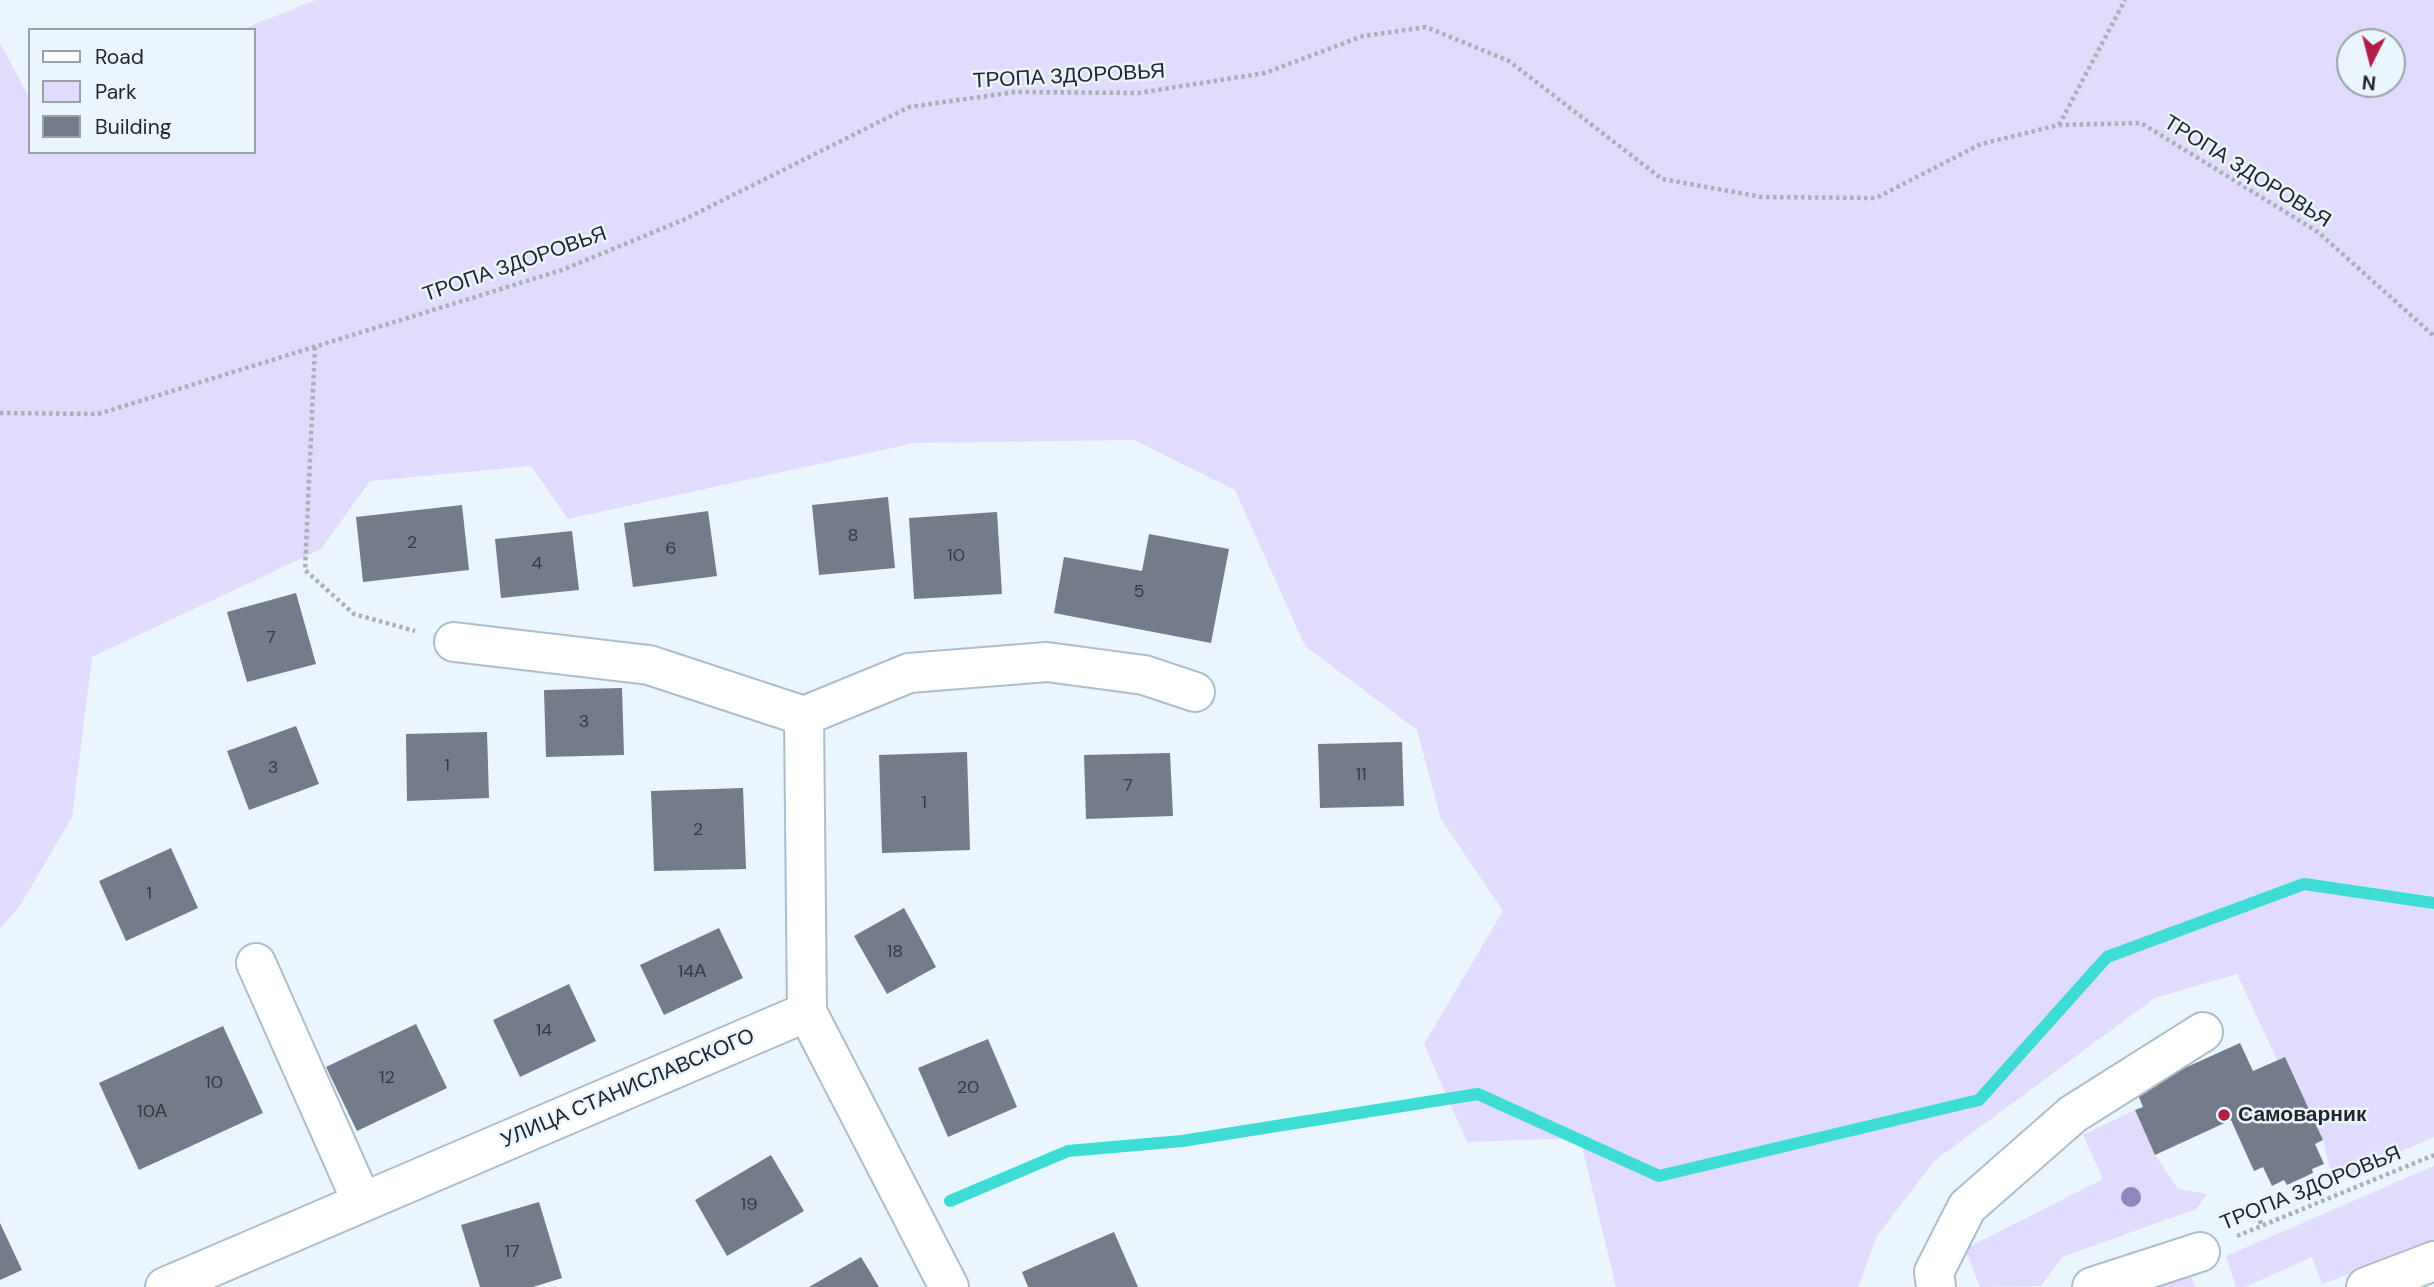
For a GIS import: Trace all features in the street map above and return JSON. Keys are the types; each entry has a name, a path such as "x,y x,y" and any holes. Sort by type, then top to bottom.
{"street":[{"path":"454,642 649,665 804,716 909,673 1047,662 1144,675 1195,692"},
{"path":"804,716 807,1012 949,1287"},
{"path":"257,963 362,1202"},
{"name":"УЛИЦА СТАНИСЛАВСКОГО","path":"165,1287 807,1012"},
{"path":"1936,1287 1934,1272 1967,1207 2073,1114 2203,1032"},
{"path":"2092,1287 2200,1252"},
{"path":"2366,1287 2434,1261"}],"path":[{"path":"2059,125 2125,0"},
{"name":"ТРОПА ЗДОРОВЬЯ","path":"0,413 97,414 562,270 683,220 909,107 1015,92 1138,93 1265,73 1363,36 1426,27 1509,61 1662,179 1762,197 1877,198 1981,144 2059,125 2141,123 2318,232 2434,336"},
{"path":"315,346 305,570 354,614 454,642"},
{"name":"ТРОПА ЗДОРОВЬЯ","path":"2200,1252 2434,1155"},
{"path":"2257,1214 2263,1226"}],"green space":[{"path":"316,0 2434,0 2434,1137 2333,1182 2323,1140 2285,1057 2277,1060 2237,974 2155,998 1934,1161 1877,1236 1858,1287 1616,1287 1580,1138 1467,1142 1424,1044 1503,911 1441,819 1417,730 1305,646 1235,490 1134,440 914,443 568,519 531,466 370,481 321,549 92,657 72,817 21,904 0,929 0,43 28,95 28,154 256,154 256,28 246,28"},
{"path":"2135,1110 2155,1155 2178,1189 2207,1194 2196,1209 2062,1257 2041,1286 1980,1287 1965,1249 2103,1179 2083,1135"},
{"path":"2434,1166 2434,1242 2322,1284 2312,1257 2245,1287 2236,1287 2226,1256"},
{"path":"2188,1269 2195,1287 2139,1287"}],"building":[{"path":"888,497 895,568 819,575 812,505"},
{"path":"462,505 469,570 363,582 356,517"},
{"path":"708,511 717,576 633,587 624,523"},
{"path":"997,512 1002,594 914,599 909,518"},
{"path":"572,531 579,590 501,598 495,539"},
{"path":"1149,534 1229,549 1211,643 1054,613 1064,557 1142,571"},
{"path":"296,593 316,664 247,682 227,612"},
{"path":"622,688 624,755 546,757 544,690"},
{"path":"296,726 319,784 249,810 227,751"},
{"path":"487,732 489,798 407,801 406,734"},
{"path":"1402,742 1404,806 1320,808 1318,744"},
{"path":"967,752 970,850 882,853 879,755"},
{"path":"1170,753 1173,816 1086,819 1084,755"},
{"path":"743,788 746,869 654,871 651,791"},
{"path":"171,848 198,908 126,941 99,881"},
{"path":"904,908 936,967 887,994 854,936"},
{"path":"719,928 743,978 664,1015 640,965"},
{"path":"569,984 596,1041 520,1077 493,1020"},
{"path":"416,1024 447,1088 357,1131 326,1067"},
{"path":"223,1026 263,1113 139,1170 99,1083"},
{"path":"988,1039 1017,1107 948,1137 918,1068"},
{"name":"Самоварник","path":"2240,1043 2253,1071 2285,1057 2323,1140 2315,1144 2324,1164 2312,1169 2313,1173 2287,1185 2284,1180 2272,1186 2263,1167 2254,1171 2231,1120 2155,1155 2135,1110 2143,1107 2136,1090"},
{"path":"771,1155 804,1211 727,1256 695,1200"},
{"path":"539,1202 562,1278 533,1287 480,1287 461,1225"},
{"path":"0,1223 22,1270 0,1280"},
{"path":"1114,1232 1138,1287 1028,1287 1022,1272"},
{"path":"861,1257 879,1287 809,1287"}],"waterway":[{"path":"950,1201 1068,1151 1182,1141 1478,1094 1659,1176 1979,1100 2107,957 2304,884 2434,903"}],"place":[{"name":"Самоварник","path":"2224,1115"}]}
